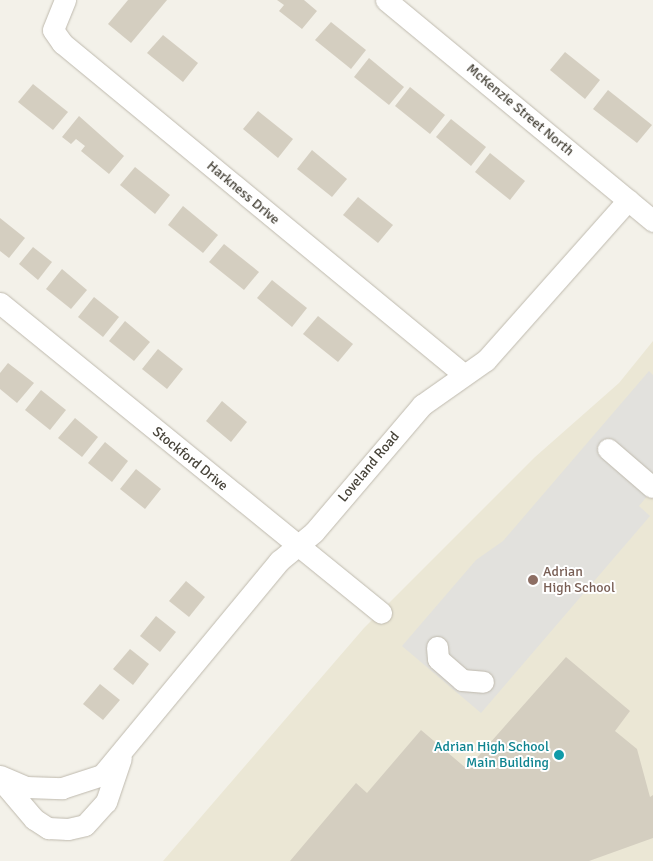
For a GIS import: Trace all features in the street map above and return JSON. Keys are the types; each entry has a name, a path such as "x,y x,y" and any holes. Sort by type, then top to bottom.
{"street":[{"name":"Harkness Drive","path":"65,0 53,30 62,43 462,373"},
{"name":"McKenzie Street North","path":"386,0 653,221"},
{"name":"Loveland Road","path":"0,777 26,787 62,788 102,775 279,560 297,546 422,405 462,373 486,360 628,200"},
{"name":"Stockford Drive","path":"0,303 381,613"},
{"path":"608,449 652,487"},
{"path":"437,647 438,659 462,680 483,682"},
{"path":"0,777 34,819 48,828 68,829 85,824 106,802 124,749"}],"shaded area":[{"name":"Adrian High School","path":"653,341 653,861 163,861 364,628 535,457 619,383"},
{"path":"649,371 653,375 653,498 649,494 639,506 650,516 481,713 402,646 476,560 503,541"}],"building":[{"path":"128,0 167,0 131,43 108,24"},
{"path":"277,0 304,0 317,11 302,29 279,11 284,5"},
{"path":"331,22 366,50 351,69 315,40"},
{"path":"163,35 198,63 183,82 147,53"},
{"path":"565,52 600,80 585,99 550,70"},
{"path":"369,58 404,87 389,105 354,77"},
{"path":"33,84 68,112 53,130 18,102"},
{"path":"410,87 445,115 430,134 395,106"},
{"path":"608,90 652,125 637,143 593,109"},
{"path":"258,111 293,139 278,158 243,129"},
{"path":"79,116 124,156 109,174 81,151 85,146 76,139 71,144 62,137"},
{"path":"451,119 486,147 471,166 436,137"},
{"path":"312,150 347,179 332,197 297,169"},
{"path":"490,153 525,181 510,200 475,172"},
{"path":"135,167 170,195 155,214 120,185"},
{"path":"358,197 393,225 378,243 343,215"},
{"path":"183,206 218,235 203,253 168,225"},
{"path":"0,218 25,238 9,258 0,251"},
{"path":"224,244 259,272 244,290 209,262"},
{"path":"33,247 52,262 38,280 19,264"},
{"path":"62,269 87,290 71,309 46,289"},
{"path":"272,280 307,308 292,327 257,298"},
{"path":"94,297 119,317 103,337 78,317"},
{"path":"318,316 353,344 338,362 303,334"},
{"path":"125,321 150,342 134,361 109,341"},
{"path":"158,349 183,369 167,389 142,369"},
{"path":"8,363 34,383 17,403 0,389 0,373"},
{"path":"41,390 66,410 50,430 25,410"},
{"path":"222,401 247,422 231,442 206,421"},
{"path":"75,418 98,437 82,457 58,438"},
{"path":"105,442 128,461 112,482 88,463"},
{"path":"136,469 161,489 145,509 120,489"},
{"path":"186,581 205,597 189,617 169,601"},
{"path":"156,616 176,632 160,652 140,636"},
{"path":"130,649 149,664 133,685 113,669"},
{"name":"Adrian High School Main Building","path":"566,657 630,711 615,731 637,749 650,797 653,795 653,838 589,861 290,861 356,783 367,793 421,730 467,769"},
{"path":"100,684 120,700 103,720 83,704"}],"place":[{"name":"Adrian High School","path":"533,580"},
{"name":"Adrian High School Main Building","path":"559,755"}]}
